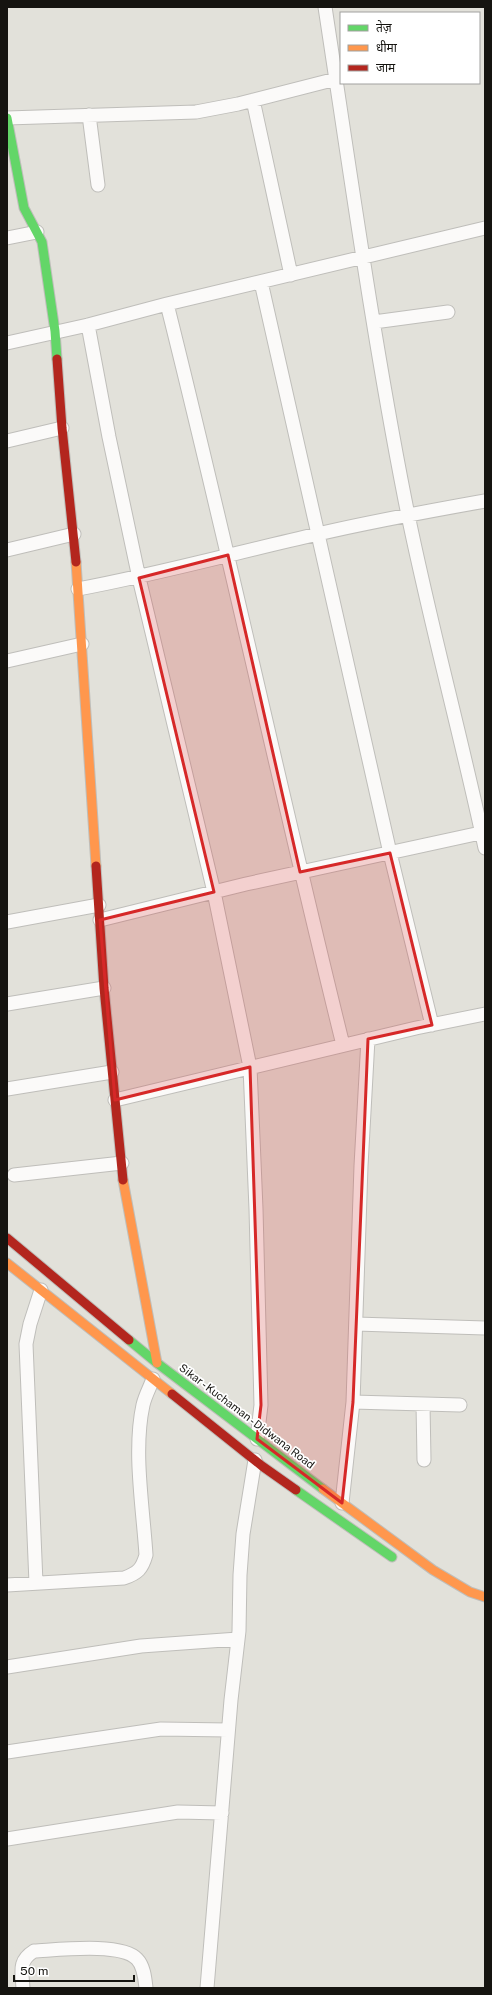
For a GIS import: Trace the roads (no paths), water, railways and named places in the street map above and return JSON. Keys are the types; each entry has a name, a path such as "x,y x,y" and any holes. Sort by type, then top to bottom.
{"street":[{"path":"325,7 363,257 408,514 436,639 483,833 485,848"},
{"path":"157,1363 135,1255 122,1163 112,1072 104,988 74,534 62,428 55,331 42,242 24,208 7,118 196,112 217,109 336,79"},
{"path":"253,100 291,274"},
{"path":"89,115 98,185"},
{"path":"7,343 55,331 88,325 167,304 485,228"},
{"path":"7,238 37,232"},
{"path":"261,282 390,853 432,1025"},
{"path":"167,304 228,555 300,872 343,1045"},
{"path":"374,322 448,312"},
{"path":"88,325 109,438 139,578 214,892 250,1067 256,1209 261,1405 257,1439"},
{"path":"7,441 62,428"},
{"path":"78,590 139,578 228,555 408,514 485,501"},
{"path":"7,550 74,534"},
{"path":"7,661 82,644"},
{"path":"100,920 300,872 483,833"},
{"path":"7,922 99,905"},
{"path":"7,1004 104,988"},
{"path":"115,1100 343,1045 485,1014"},
{"path":"342,1503 353,1402 361,1166 368,1040"},
{"path":"7,1089 112,1072"},
{"path":"14,1175 122,1163"},
{"name":"Sikar - Kuchaman - Didwana Road","path":"7,1238 157,1363 342,1503 433,1570 470,1592 485,1597"},
{"path":"7,1263 255,1460 398,1561"},
{"path":"36,1583 26,1344 30,1324 41,1290"},
{"path":"356,1324 485,1328"},
{"path":"7,1585 124,1578 136,1574 143,1567 146,1555 139,1455 140,1428 144,1403 153,1379"},
{"path":"353,1402 460,1405"},
{"path":"423,1404 424,1460"},
{"path":"207,1988 228,1730 238,1639 243,1534 255,1460"},
{"path":"7,1667 141,1646 238,1639"},
{"path":"7,1752 161,1729 228,1730"},
{"path":"7,1839 178,1812 222,1813"},
{"path":"23,1988 22,1962 25,1956 34,1951 102,1948 124,1951 137,1958 143,1972 146,1988"}]}
